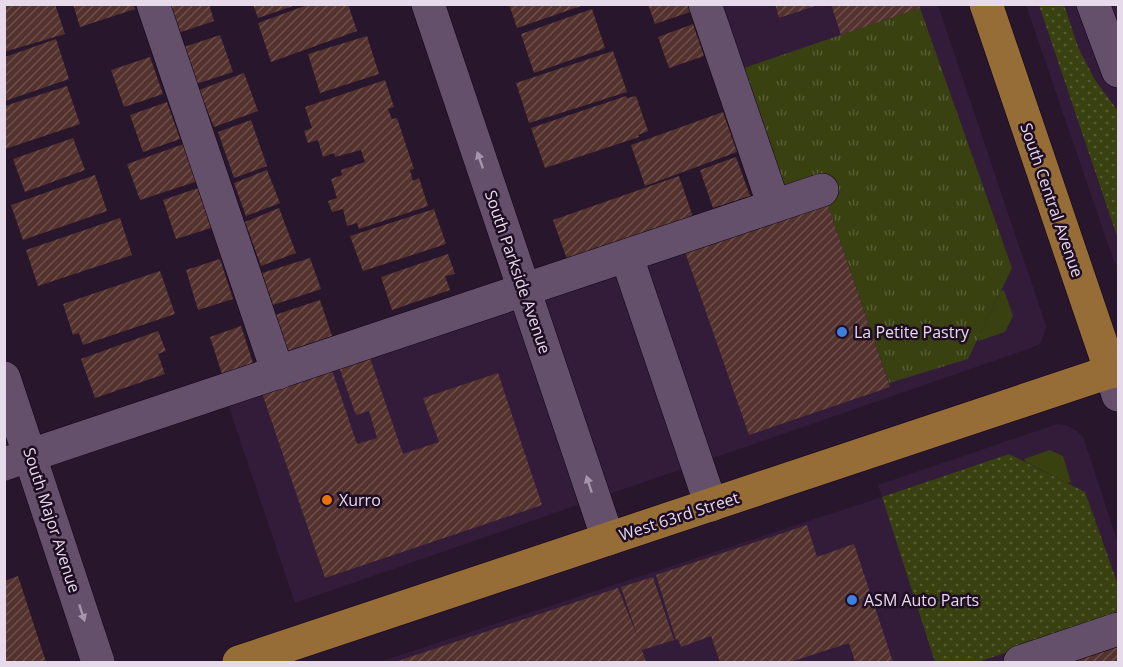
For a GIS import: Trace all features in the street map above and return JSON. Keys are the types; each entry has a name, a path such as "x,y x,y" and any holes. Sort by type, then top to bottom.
{"main road":[{"name":"South Central Avenue","path":"987,4 1116,379"},
{"name":"West 63rd Street","path":"239,663 711,505 1116,379"}],"street":[{"path":"153,4 278,373"},
{"name":"South Parkside Avenue","path":"428,4 608,539"},
{"path":"705,4 774,206"},
{"path":"1093,4 1119,70"},
{"path":"18,460 822,190"},
{"path":"631,269 711,505"},
{"name":"South Major Avenue","path":"4,378 18,460 98,663"},
{"path":"1020,663 1119,629"}],"shaded area":[{"path":"705,5 938,5 1045,323 1046,328 1041,342 1031,348 295,603 225,396 773,206"},
{"path":"1026,5 1118,5 1118,267 1113,259"},
{"path":"1057,424 1066,425 1083,437 1118,543 1118,662 379,662 882,497 878,485"}],"green space":[{"path":"1039,5 1064,5 1078,47 1095,80 1118,111 1118,239"},
{"path":"920,8 1012,268 968,359 889,383 826,200 833,197 825,173 780,188 741,69"},
{"path":"1004,290 1013,316 1005,332 979,341 978,338 1001,291"},
{"path":"1050,450 1063,456 1071,482 1067,483 1024,459"},
{"path":"1009,454 1085,492 1118,585 1118,615 978,662 935,662 882,497"}],"building":[{"path":"4,4 55,4 65,34 4,52"},
{"path":"73,4 133,4 135,9 80,27"},
{"path":"168,4 209,4 214,21 178,33"},
{"path":"253,4 296,4 296,5 258,18"},
{"path":"310,4 348,4 357,31 271,62 258,23"},
{"path":"509,4 584,4 584,5 517,28"},
{"path":"648,4 687,4 690,12 655,24"},
{"path":"775,4 818,4 818,5 779,18"},
{"path":"831,4 919,4 920,8 841,35"},
{"path":"592,9 605,48 534,73 521,34"},
{"path":"693,24 704,56 669,68 658,37"},
{"path":"220,35 233,72 196,84 184,47"},
{"path":"367,36 379,74 320,93 308,54"},
{"path":"56,39 69,79 5,101 5,57"},
{"path":"613,51 627,92 529,123 516,83"},
{"path":"150,57 163,94 124,107 111,70"},
{"path":"244,73 258,111 214,127 199,90"},
{"path":"385,80 394,107 388,109 392,119 397,118 414,169 410,170 413,181 419,178 428,206 359,229 357,223 347,226 343,209 332,212 328,201 337,198 331,179 342,175 341,170 365,162 361,150 335,157 334,153 323,157 318,140 308,143 304,131 312,128 305,107"},
{"path":"67,86 80,124 5,149 5,106"},
{"path":"626,96 627,98 636,96 648,131 638,135 639,137 545,168 531,128"},
{"path":"167,102 180,139 143,152 130,115"},
{"path":"723,112 737,152 645,186 631,145"},
{"path":"251,120 267,166 234,178 218,132"},
{"path":"73,138 85,170 25,192 13,159"},
{"path":"184,144 198,181 140,200 127,164"},
{"path":"736,157 750,196 713,208 700,170"},
{"path":"267,170 280,203 246,216 234,183"},
{"path":"95,175 107,211 23,240 11,205"},
{"path":"679,176 693,217 568,262 553,220"},
{"path":"198,188 211,228 176,239 163,200"},
{"path":"826,200 890,387 749,435 684,249"},
{"path":"279,208 296,253 261,266 245,222"},
{"path":"434,209 446,244 363,271 350,236"},
{"path":"120,218 132,255 38,286 26,250"},
{"path":"448,254 455,274 445,276 450,290 392,310 381,277"},
{"path":"310,258 321,289 273,305 262,273"},
{"path":"220,259 233,299 198,310 186,270"},
{"path":"160,271 175,314 83,345 79,333 73,335 63,304"},
{"path":"320,300 332,336 287,351 275,315"},
{"path":"241,326 253,363 222,374 210,337"},
{"path":"158,331 166,351 158,354 165,374 95,398 81,359"},
{"path":"370,358 403,454 439,442 423,398 498,373 542,505 325,578 262,393 332,370 357,444 377,438 369,411 356,415 339,367"},
{"path":"807,525 817,557 854,544 893,662 855,662 849,643 790,662 720,662 711,636 681,647 678,639 676,640 656,575"},
{"path":"18,576 46,662 4,662 4,581"},
{"path":"653,577 674,640 642,650 646,662 395,662 618,588 638,638 621,587"},
{"path":"1118,647 1118,662 1073,662"}],"place":[{"name":"La Petite Pastry","path":"842,332"},
{"name":"Xurro","path":"327,500"},
{"name":"ASM Auto Parts","path":"852,600"}]}
